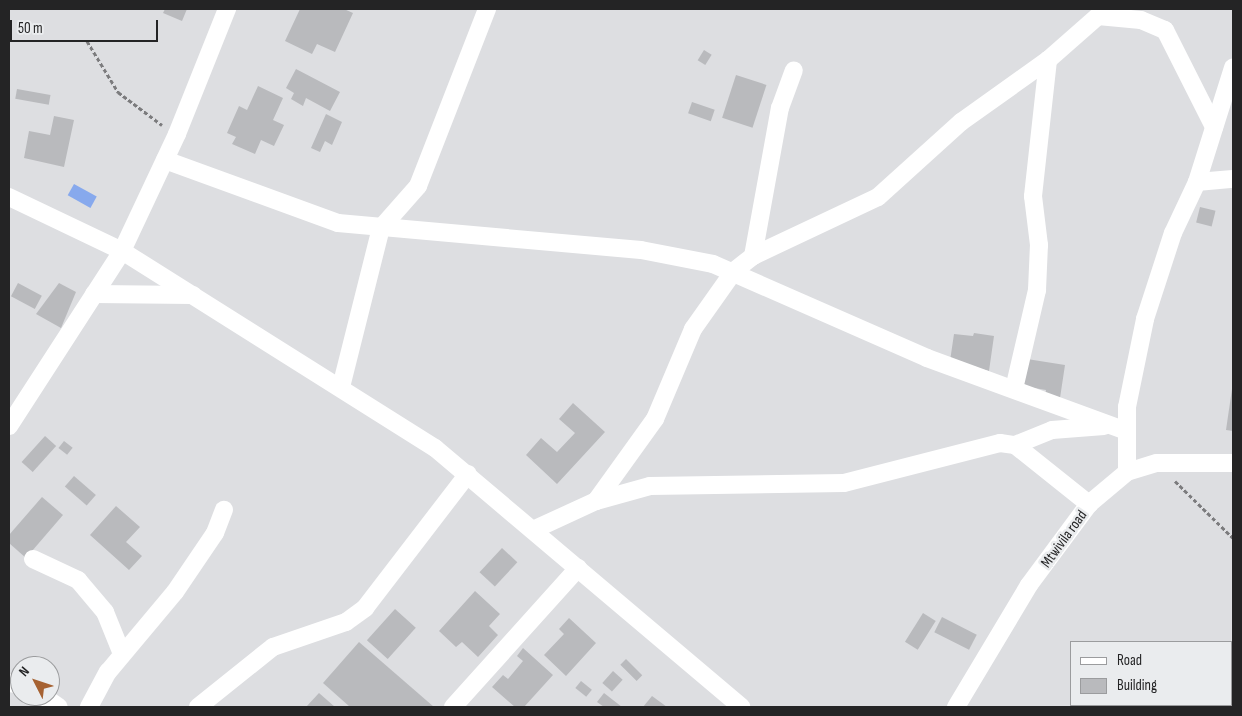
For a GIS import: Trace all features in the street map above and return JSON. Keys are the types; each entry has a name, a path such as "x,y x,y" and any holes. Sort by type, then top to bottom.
{"street":[{"path":"9,426 122,251 177,134 227,9"},
{"path":"341,387 381,228 418,186 487,9"},
{"path":"596,501 655,419 692,329 734,271 753,256 878,197 962,122 1048,60 1104,14 1159,26 1214,127"},
{"path":"1014,389 1037,290 1039,245 1033,196 1048,60"},
{"path":"1127,472 1120,428 1144,319 1173,233 1197,182 1233,68"},
{"path":"753,256 780,108 794,70"},
{"path":"165,160 315,216 381,228 641,250 734,271 839,322 1120,428"},
{"path":"1197,182 1233,179"},
{"path":"9,197 122,251 341,387 468,474 741,707"},
{"path":"94,294 193,295"},
{"path":"533,530 596,501 650,486 844,483 959,450 1000,443 1015,445 1052,430 1120,428"},
{"path":"1015,445 1089,504"},
{"name":"Mtwivila road","path":"956,707 1029,586 1089,504 1127,472 1157,464 1233,463"},
{"path":"198,707 273,647 346,622 365,608 468,474"},
{"path":"89,707 122,654 175,592 215,532 224,510"},
{"path":"33,559 78,580 105,612 122,654"},
{"path":"453,707 578,568"}],"path":[{"path":"87,41 118,92 177,134"},
{"path":"1157,464 1233,538"}],"water":[{"path":"74,184 97,197 90,208 68,195"}],"building":[{"path":"165,9 187,9 182,21 163,13"},
{"path":"300,9 344,9 353,13 335,52 317,44 312,54 285,41"},
{"path":"704,50 712,55 705,65 698,60"},
{"path":"296,69 340,92 330,111 306,98 303,106 291,99 294,93 286,88"},
{"path":"736,75 766,85 753,128 722,118"},
{"path":"258,86 283,98 273,120 284,125 274,146 261,140 255,154 232,144 236,137 227,133 239,106 247,110"},
{"path":"17,89 50,95 49,105 15,99"},
{"path":"692,102 715,110 711,121 688,113"},
{"path":"326,114 342,122 332,145 325,141 320,152 311,148"},
{"path":"54,116 74,120 64,167 24,158 29,131 50,135"},
{"path":"1200,207 1216,211 1212,226 1196,223"},
{"path":"18,283 42,296 35,309 11,296"},
{"path":"59,283 76,292 61,328 36,314"},
{"path":"974,333 994,336 989,371 950,361 954,334 973,336"},
{"path":"1027,359 1065,365 1060,398 1045,396 1046,390 1022,386"},
{"path":"1233,390 1233,431 1226,430"},
{"path":"573,403 605,432 557,484 526,455 541,438 557,452 575,433 559,419"},
{"path":"45,436 56,446 33,472 22,462"},
{"path":"64,441 73,448 67,455 58,448"},
{"path":"74,476 96,495 87,506 65,487"},
{"path":"42,497 63,515 26,558 9,543 9,535"},
{"path":"116,506 140,527 126,542 142,556 129,570 90,535"},
{"path":"502,548 517,562 495,586 479,572"},
{"path":"475,591 500,614 489,626 498,635 478,657 462,642 456,647 439,631"},
{"path":"395,609 416,628 388,659 367,640"},
{"path":"923,613 936,621 918,650 905,642"},
{"path":"942,617 977,635 969,650 934,632"},
{"path":"569,618 596,643 566,676 544,655 564,634 559,629"},
{"path":"359,642 434,707 350,707 323,683"},
{"path":"523,648 553,675 524,707 515,707 492,687 503,675 508,679 523,661 517,656"},
{"path":"626,659 642,675 637,681 620,665"},
{"path":"613,671 623,680 612,692 602,683"},
{"path":"581,681 592,690 586,697 575,688"},
{"path":"319,693 335,707 306,707"},
{"path":"604,693 622,707 604,707 597,702"},
{"path":"652,696 667,707 643,707"}]}
